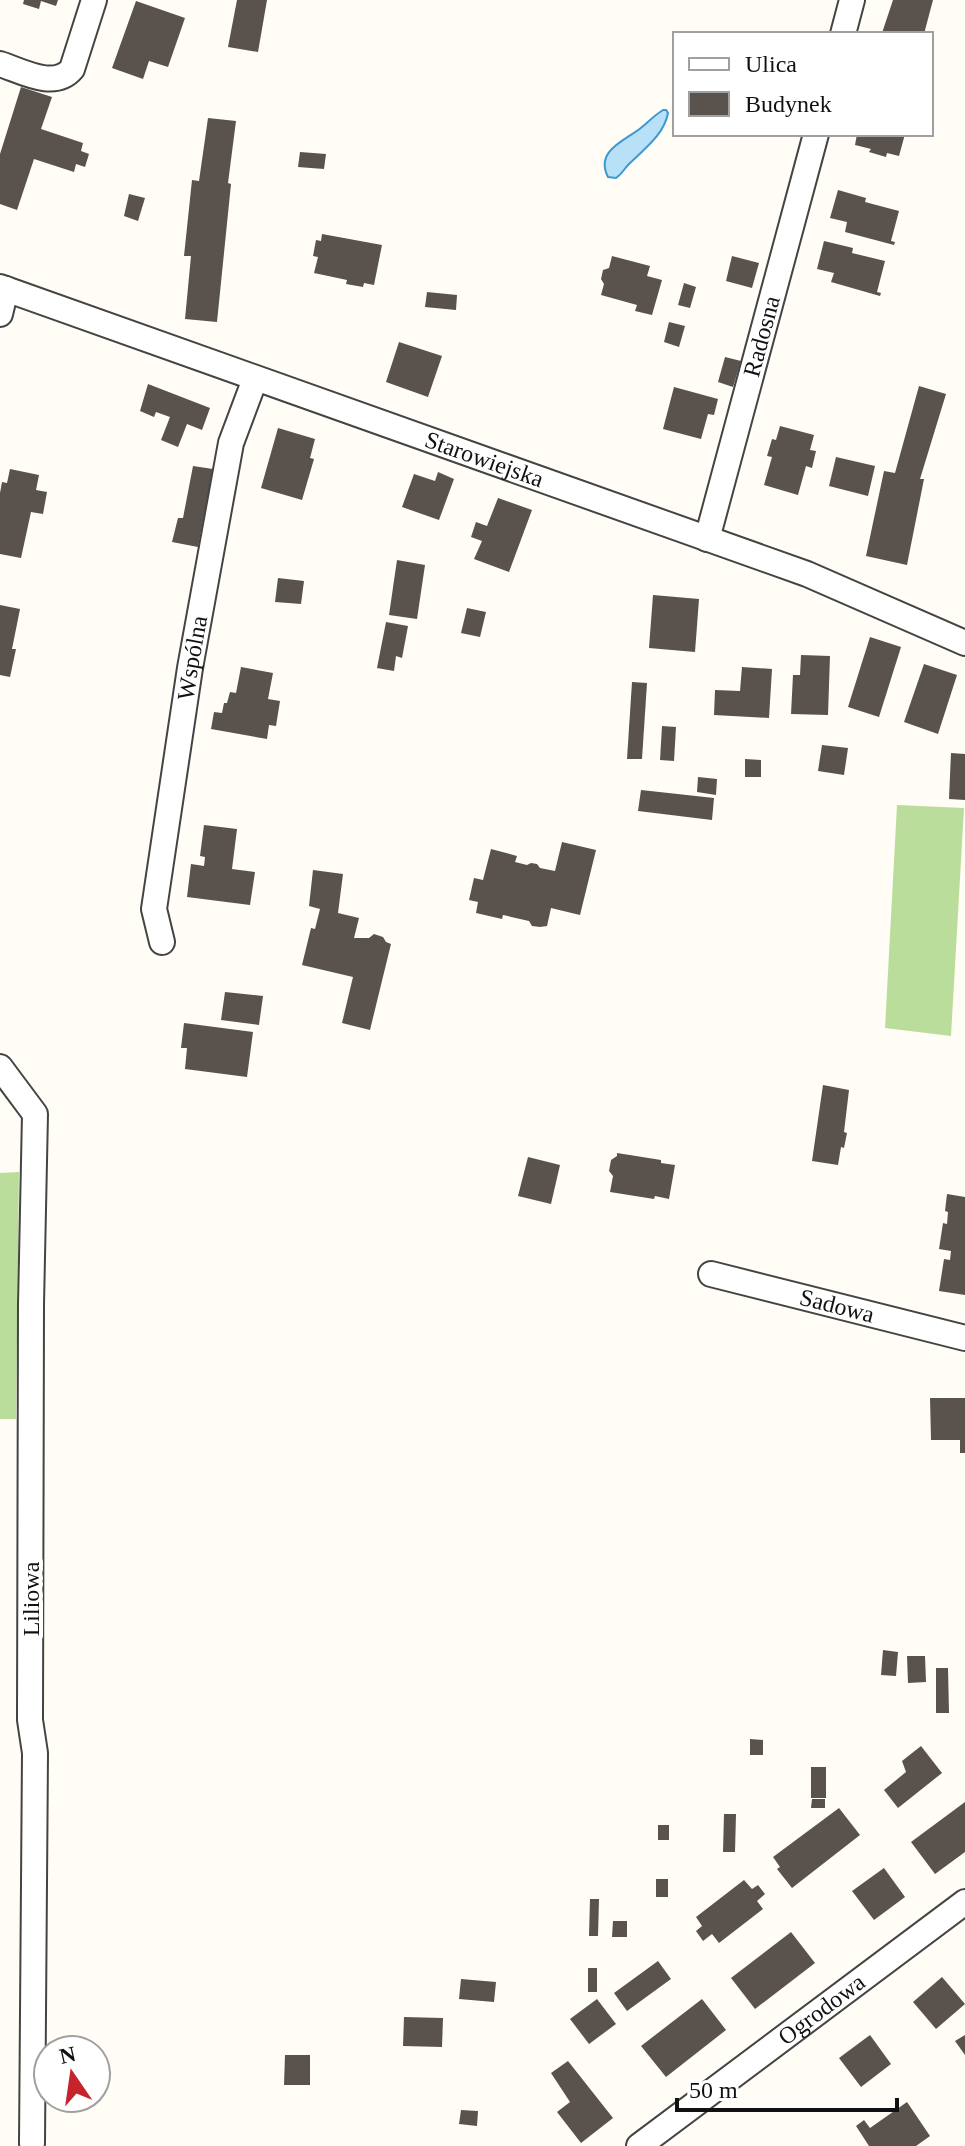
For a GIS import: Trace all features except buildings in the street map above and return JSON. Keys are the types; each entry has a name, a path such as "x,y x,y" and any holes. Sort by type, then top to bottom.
{"street":[{"path":"0,64 53,81 66,77 72,69 94,0"},
{"path":"844,32 852,0"},
{"name":"Radosna","path":"707,539 815,136"},
{"path":"0,314 3,288"},
{"name":"Starowiejska","path":"3,288 807,574 965,643"},
{"name":"Wspólna","path":"162,942 154,909 190,668 231,443 255,379"},
{"name":"Liliowa","path":"0,1067 35,1114 31,1353 30,1720 35,1753 32,2143"},
{"name":"Sadowa","path":"711,1274 965,1338"},
{"name":"Ogrodowa","path":"639,2146 965,1902"}],"green space":[{"path":"897,805 964,808 951,1036 885,1028"},
{"path":"19,1172 16,1419 0,1419 0,1173"}],"water":[{"path":"663,110 668,113 658,135 616,178 608,177 605,160 609,153"}]}
